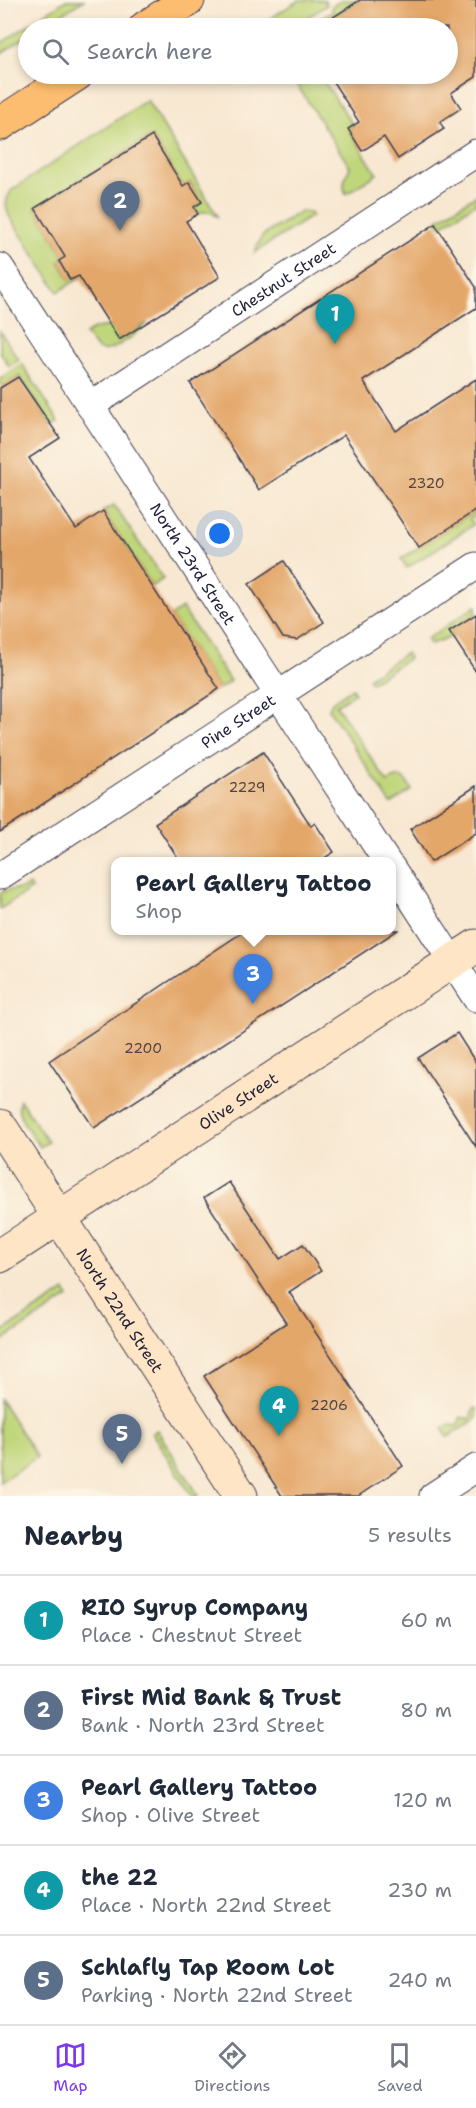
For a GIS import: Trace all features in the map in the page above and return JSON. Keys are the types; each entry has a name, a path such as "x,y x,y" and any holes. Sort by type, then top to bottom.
{"main road":[{"path":"160,18 188,0"},
{"path":"0,124 62,84"},
{"name":"Olive Street","path":"0,1256 464,954"},
{"name":"North 22nd Street","path":"0,1126 241,1496"}],"street":[{"name":"Chestnut Street","path":"90,406 476,153"},
{"name":"North 23rd Street","path":"0,267 384,857"},
{"name":"Pine Street","path":"0,876 476,566"},
{"path":"396,873 464,954 476,998"},
{"path":"433,1496 476,1468"}],"green space":[{"path":"66,0 84,0 56,18 39,18"},
{"path":"299,0 326,0 324,1 327,5 307,18 271,18"},
{"path":"342,0 359,0 331,18 322,18 333,11 331,7"},
{"path":"18,32 18,42 0,54 0,44"},
{"path":"296,84 326,84 353,125 348,129 377,174 346,194 344,184 350,167"},
{"path":"147,100 218,217 208,212 198,214 194,207 202,202 190,182 183,186 152,136 35,208 65,257 59,262 70,280 79,275 80,278 58,292 9,216 6,206 8,196 12,190"},
{"path":"476,195 476,203 441,226 437,220"},
{"path":"301,211 308,212 312,216 254,253 262,236"},
{"path":"146,323 130,338 109,350 98,349 85,334 96,328 110,326 119,340"},
{"path":"0,331 19,360 9,366 0,352"},
{"path":"22,364 59,421 52,425 20,376 2,387 0,379"},
{"path":"114,505 163,579 152,586 103,511"},
{"path":"476,510 476,515 470,519 473,525 407,568 401,559"},
{"path":"476,606 476,614 449,631 451,637 430,644 427,639"},
{"path":"182,608 230,681 219,689 171,616"},
{"path":"406,653 409,658 371,683 368,678"},
{"path":"352,688 355,693 336,705 387,782 399,777 412,790 391,804 329,709 332,702"},
{"path":"29,885 32,889 0,909 0,894 5,890 22,889"},
{"path":"20,1100 48,1142 40,1147 21,1118"},
{"path":"65,1291 69,1297 0,1342 0,1333"},
{"path":"0,1399 37,1457 0,1482"},
{"path":"473,1409 476,1409 476,1419 448,1437 442,1429 448,1425 458,1426 461,1417 470,1419"},
{"path":"157,1430 199,1496 192,1496 152,1433"}],"building":[{"path":"360,0 476,0 476,77 451,93 461,108 440,122 444,129 398,159 384,137 362,151 348,129 359,122 334,84 458,84 458,18 332,18"},
{"path":"152,136 183,186 189,182 202,202 194,207 198,214 186,221 220,277 119,340 79,276 70,280 59,261 65,257 35,208"},
{"path":"435,224 476,287 476,308 363,381 396,431 476,379 476,510 419,548 344,435 259,490 190,383"},
{"path":"18,377 60,438 29,458 76,529 103,511 219,689 0,832 0,388"},
{"path":"284,561 324,622 297,640 283,638 249,584"},
{"path":"476,614 476,672 449,631"},
{"path":"263,752 311,826 315,823 334,852 326,857 177,857 155,823"},
{"path":"476,786 476,833 431,862 410,829"},
{"path":"238,935 390,935 94,1128 49,1061"},
{"path":"457,1033 476,1063 476,1147 418,1058"},
{"path":"229,1182 280,1259 303,1244 321,1271 289,1292 403,1466 358,1496 282,1496 204,1376 286,1323 204,1198"}],"place":[{"name":"First Mid Bank & Trust","path":"120,231"},
{"name":"RIO Syrup Company","path":"335,344"},
{"name":"Pearl Gallery Tattoo","path":"253,1004"},
{"name":"the 22","path":"279,1436"},
{"name":"Schlafly Tap Room Lot","path":"122,1464"}]}
